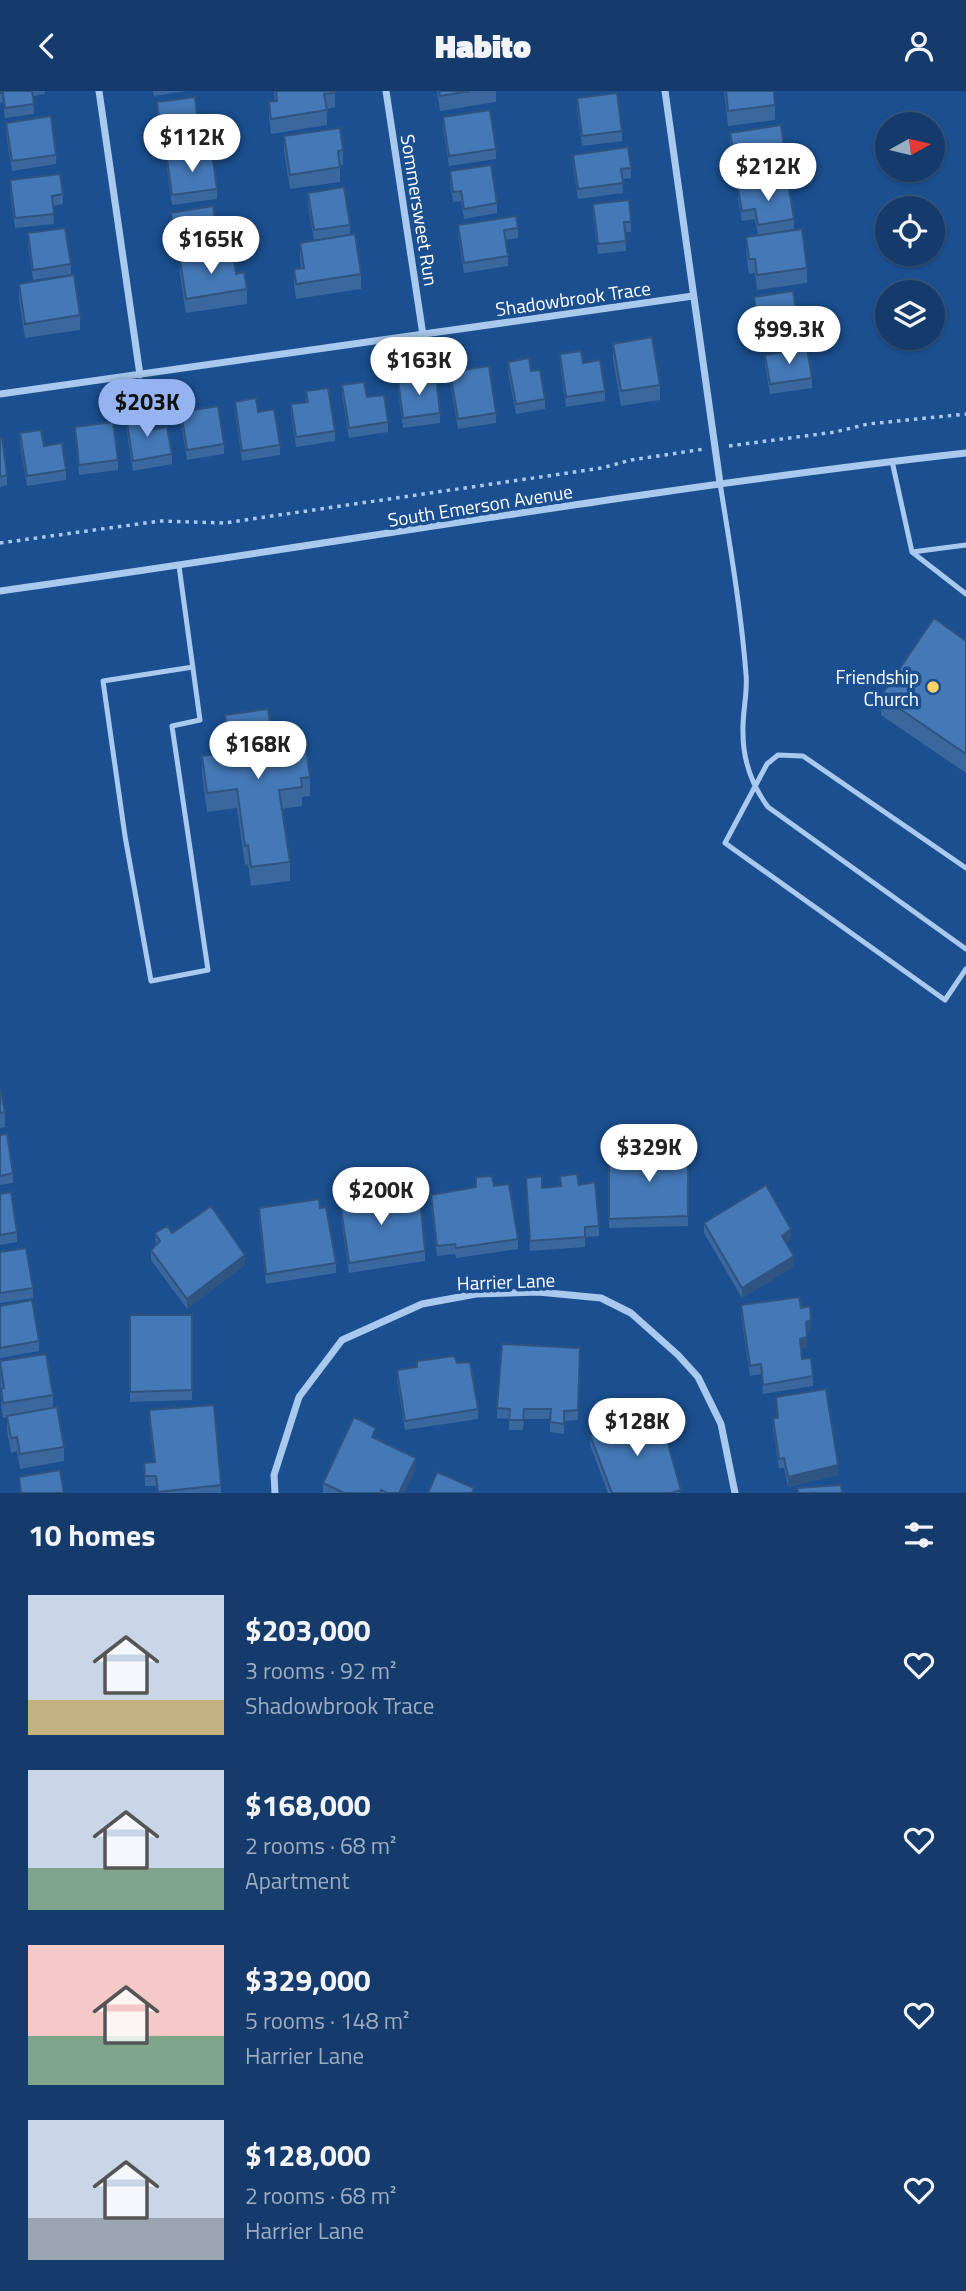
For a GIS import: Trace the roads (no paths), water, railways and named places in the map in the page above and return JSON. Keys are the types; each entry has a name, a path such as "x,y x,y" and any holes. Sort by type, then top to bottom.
{"street":[{"path":"99,91 140,375"},
{"name":"Sommersweet Run","path":"386,91 423,335"},
{"path":"664,91 720,483"},
{"name":"Shadowbrook Trace","path":"0,394 693,296"},
{"name":"South Emerson Avenue","path":"0,591 720,483 966,453"},
{"name":"Harrier Lane","path":"275,1493 274,1475 299,1397 342,1340 422,1304 476,1294 538,1292 601,1297 631,1313 678,1355 698,1377 721,1424 736,1493"}],"lane":[{"path":"892,461 912,552 966,594"},
{"path":"720,483 737,587 747,677 742,734 754,789 768,807 966,949"},
{"path":"912,552 966,545"},
{"path":"179,566 193,667 200,720 172,726 208,971 150,981 125,836 103,681 193,667"},
{"path":"966,868 803,756 778,755 767,764 725,843 945,1000 966,969"}],"place":[{"name":"Friendship Church","path":"933,687"}]}
